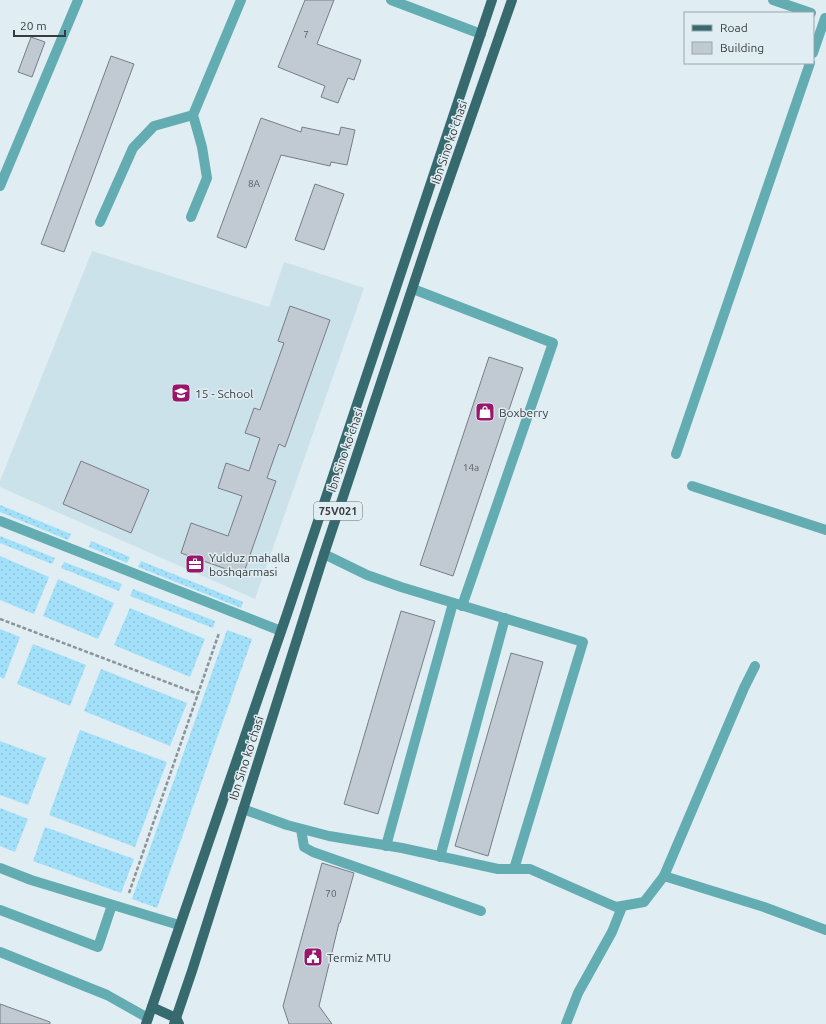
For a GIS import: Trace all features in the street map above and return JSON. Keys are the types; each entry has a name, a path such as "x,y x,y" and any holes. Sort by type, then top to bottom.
{"main road":[{"name":"Ibn Sino ko'chasi","path":"147,1021 281,631 492,0"},
{"name":"Ibn Sino ko'chasi","path":"176,1022 242,809 324,554 434,224 512,0"},
{"path":"152,1007 176,1022"}],"street":[{"path":"0,186 78,0"},
{"path":"192,217 207,178 202,147 193,115 241,0"},
{"path":"391,0 481,34"},
{"path":"772,0 809,12"},
{"path":"814,14 826,18 814,50"},
{"path":"676,454 810,64"},
{"path":"100,222 133,148 154,126 193,115"},
{"path":"386,846 458,604 552,343 413,289"},
{"path":"692,486 826,530"},
{"path":"0,521 281,631"},
{"path":"324,554 367,575 583,642 514,869"},
{"path":"440,857 505,618"},
{"path":"242,809 302,829 329,836 498,869 530,869 616,907 644,902 664,876 744,688 756,666"},
{"path":"302,829 304,847 313,852 481,910"},
{"path":"0,868 31,880 179,925"},
{"path":"664,876 764,907 826,930"},
{"path":"0,910 98,947 112,905"},
{"path":"566,1024 578,993 612,932 622,907"},
{"path":"0,952 107,995 147,1021"}],"path":[{"path":"0,619 198,694"},
{"path":"129,893 219,632"}],"shaded area":[{"name":"15 - School","path":"92,251 269,307 284,262 364,288 255,599 0,487 0,481"},
{"path":"0,505 71,534 68,540 0,512"},
{"path":"0,536 55,558 52,564 0,543"},
{"path":"91,541 130,557 127,563 89,547"},
{"path":"0,556 49,577 34,614 0,600"},
{"path":"141,561 243,602 241,608 138,567"},
{"path":"64,562 122,584 119,591 61,568"},
{"path":"58,579 114,603 98,639 43,616"},
{"path":"133,589 215,621 213,628 130,596"},
{"path":"130,608 205,639 190,677 114,645"},
{"path":"0,629 20,637 4,679 0,677"},
{"path":"227,630 252,639 157,908 132,899"},
{"path":"33,644 86,665 70,706 17,684"},
{"path":"101,669 187,703 170,746 84,711"},
{"path":"80,730 167,762 135,847 49,815"},
{"path":"0,741 46,758 28,805 0,795"},
{"path":"0,808 28,819 15,852 0,846"},
{"path":"45,827 134,859 121,893 33,861"}],"building":[{"path":"305,0 334,0 317,44 361,60 354,80 348,78 338,103 321,97 325,86 278,67"},
{"path":"31,37 45,42 32,77 18,72"},
{"path":"111,56 134,64 64,252 41,244"},
{"path":"261,118 301,132 302,127 339,135 341,127 355,130 347,165 331,162 330,166 281,155 246,248 217,237"},
{"path":"315,184 344,194 324,250 295,240"},
{"path":"290,306 330,320 285,447 279,444 267,478 276,481 243,575 181,553 191,523 228,536 242,496 218,488 226,463 249,471 260,438 245,433 254,408 260,410 284,343 278,341"},
{"path":"489,357 523,368 453,576 420,565"},
{"path":"81,461 149,490 131,533 63,504"},
{"path":"401,611 435,621 378,814 344,804"},
{"path":"511,653 543,662 488,856 455,846"},
{"path":"322,863 354,873 339,923 319,1006 332,1024 289,1024 283,1006"},
{"path":"0,1004 50,1022 50,1024 0,1024"}],"place":[{"name":"15 - School","path":"181,393"},
{"name":"Boxberry","path":"485,412"},
{"name":"Yulduz mahalla boshqarmasi","path":"195,564"},
{"name":"Termiz MTU","path":"313,957"}]}
